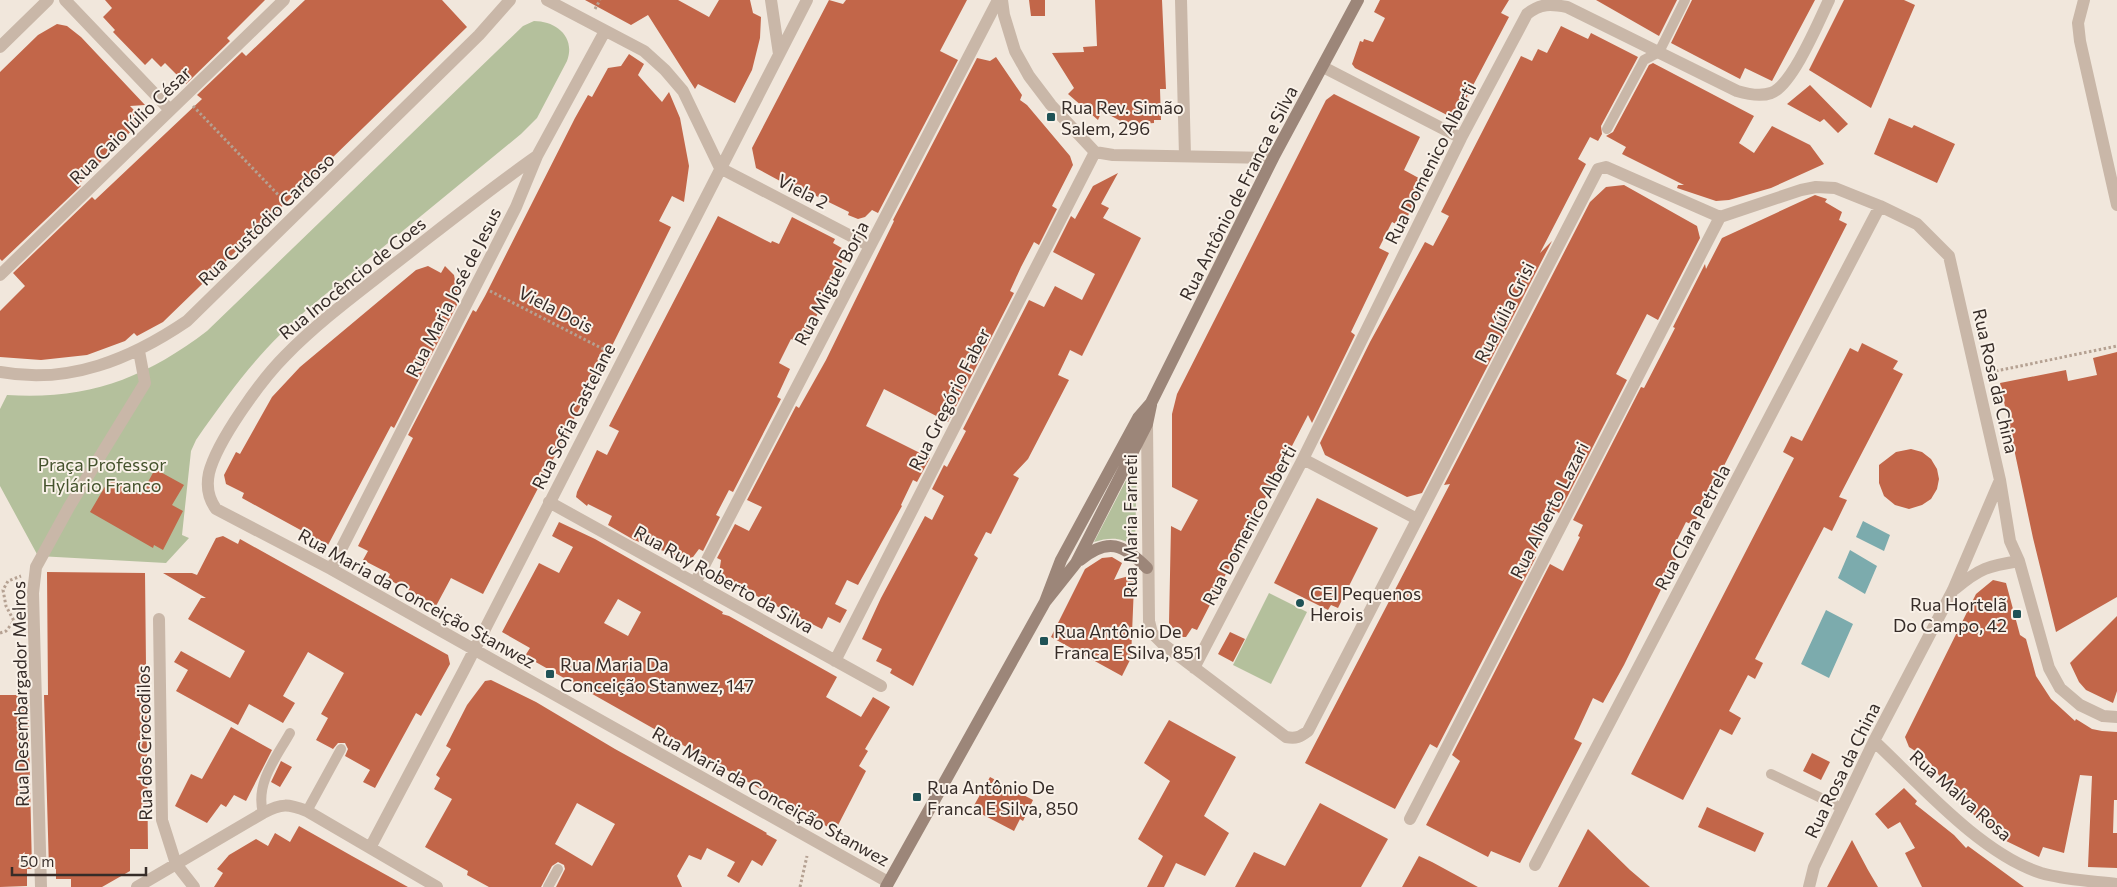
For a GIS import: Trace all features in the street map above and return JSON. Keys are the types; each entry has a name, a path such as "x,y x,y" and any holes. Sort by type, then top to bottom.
{"main road":[{"name":"Rua Antônio de Franca e Silva","path":"1045,602 1076,563 1151,403 1272,158 1358,0"},
{"name":"Rua Antônio de Franca e Silva","path":"887,884 1045,602 1061,560 1143,421"},
{"path":"1076,563 1093,550 1108,546 1120,546 1148,568"}],"street":[{"path":"0,47 48,0"},
{"path":"65,0 170,110"},
{"name":"Rua Caio Júlio César","path":"0,275 284,0"},
{"name":"Rua Custódio Cardoso","path":"0,372 56,375 98,366 140,351 187,321 479,35 510,0"},
{"path":"547,0 644,50 683,91 720,168"},
{"path":"771,0 779,54"},
{"name":"Rua Sofia Castelane","path":"370,848 474,650 807,0"},
{"name":"Rua Miguel Borja","path":"695,583 998,0"},
{"path":"1002,0 1015,51 1029,76 1051,105 1095,152 1113,155 1272,158"},
{"path":"1181,0 1185,156"},
{"name":"Rua Domenico Alberti","path":"1194,668 1303,460 1461,138 1527,14 1537,6 1550,4 1567,6 1737,91 1754,95 1772,93 1788,78 1829,0"},
{"path":"2084,0 2078,23 2080,41 2117,205"},
{"name":"Rua Maria José de Jesus","path":"331,569 516,207 537,156 605,31"},
{"path":"1322,67 1461,138"},
{"name":"Rua Gregório Faber","path":"835,661 1095,152"},
{"name":"Rua Inocêncio de Goes","path":"216,509 209,500 209,473 224,440 248,403 284,357 323,321 494,186 537,156"},
{"name":"Rua Júlia Grisi","path":"1300,737 1308,731 1598,169 1606,167 1720,217"},
{"name":"Viela 2","path":"720,168 870,246"},
{"path":"1720,217 1816,186 1835,188 1880,206"},
{"name":"Rua Rosa da China","path":"1809,887 1814,868 1874,742 1953,590 2000,480 1949,256 1916,224 1880,206"},
{"name":"Rua Clara Petrela","path":"1535,865 1880,206"},
{"name":"Rua Alberto Lazari","path":"1410,819 1720,217"},
{"name":"Rua Desembargador Melros","path":"41,887 33,593 36,567 68,507 145,383 144,366 140,351"},
{"name":"Rua Maria Farneti","path":"1143,421 1149,620 1152,633 1194,668 1286,737 1294,739 1300,737"},
{"path":"1303,460 1417,519"},
{"path":"2000,480 2010,541 2019,561 2049,668 2060,688 2080,705 2103,716 2117,716"},
{"name":"Rua Ruy Roberto da Silva","path":"549,502 881,686"},
{"name":"Rua Maria da Conceição Stanwez","path":"216,509 331,569 887,884"},
{"name":"Rua Rosa da China","path":"1953,590 1976,571 1994,564 2019,561"},
{"name":"Rua dos Crocodilos","path":"159,619 162,820 176,864"},
{"name":"Rua Malva Rosa","path":"1874,742 1987,845 2014,861 2060,882 2117,884"},
{"path":"137,887 278,805 290,805 308,810 437,887"},
{"path":"176,864 194,887"}],"lane":[{"path":"1608,129 1644,60 1659,52 1686,0"},
{"path":"263,813 260,802 262,782 290,733"},
{"path":"308,810 341,749"},
{"path":"1771,774 1842,808"},
{"path":"548,887 558,869"}],"path":[{"path":"184,97 297,214"},
{"name":"Viela Dois","path":"476,283 622,359"},
{"path":"1990,372 2117,346"},
{"path":"800,887 807,856"}],"green space":[{"name":"Praça Professor Hylário Franco","path":"534,21 556,27 562,32 569,45 567,61 537,118 521,134 310,307 248,369 196,440 191,451 182,535 189,538 166,563 38,556 0,486 0,409 7,395 36,396 89,390 137,374 184,348 207,331 523,26"},
{"path":"1137,459 1135,547 1125,541 1116,539 1094,542"},
{"path":"1269,593 1307,612 1271,684 1233,665"}],"water":[{"path":"1863,521 1890,535 1884,551 1856,537"},
{"path":"1850,550 1877,566 1865,594 1838,578"},
{"path":"1826,610 1853,624 1829,678 1801,664"}],"building":[{"path":"105,0 265,0 227,38 230,41 186,84 165,63 161,67 152,58 145,65 113,32 115,30 103,17 112,8"},
{"path":"305,0 442,0 467,27 163,322 137,336 134,333 125,341 87,355 41,360 0,357 0,311 25,286 13,273 92,197 95,200 202,99 197,95 242,52 246,56"},
{"path":"585,0 678,0 709,17 719,0 750,0 753,13 761,17 760,38 752,70 735,103 698,84 695,89 648,15 631,25"},
{"path":"829,0 843,4 846,0 967,0 940,51 958,60 878,213 872,210 865,217 858,219 848,215 849,212 806,191 804,194 756,168 752,148"},
{"path":"1029,0 1045,0 1045,16 1031,16"},
{"path":"1095,0 1162,0 1166,89 1160,89 1161,120 1154,120 1154,123 1128,125 1102,111 1098,120 1068,94 1074,88 1052,53 1084,52 1083,47 1097,46"},
{"path":"1380,0 1509,0 1501,13 1509,17 1458,114 1453,117 1447,115 1355,68 1352,64 1360,41 1363,42 1364,39 1373,42 1385,18 1374,12"},
{"path":"1596,0 1677,0 1659,36"},
{"path":"1692,0 1815,0 1772,81 1745,68 1740,79 1671,43"},
{"path":"1844,0 1904,0 1915,5 1871,108 1809,70"},
{"path":"57,24 67,26 81,37 145,105 130,106 143,119 79,184 81,186 2,261 0,259 0,72 38,35"},
{"path":"1561,26 1588,39 1591,33 1638,57 1601,126 1602,134 1598,141 1590,137 1578,159 1586,164 1540,253 1552,241 1422,493 1407,497 1325,455 1320,443 1370,342 1425,242 1433,246 1449,216 1441,212 1521,56 1532,61 1538,49 1547,53"},
{"path":"629,54 644,64 638,75 662,102 669,92 680,118 689,166 684,202 672,196 659,221 671,227 612,346 483,594 451,578 436,606 388,579 390,574 363,560 368,551 358,546 413,438 408,435 473,310 476,312 485,296 575,118 588,95 592,97 608,68 621,66"},
{"path":"996,57 1022,95 1020,100 1027,105 1070,156 1073,165 1052,206 1057,209 1039,245 1034,242 1021,267 1010,291 1014,293 948,422 884,389 866,426 930,458 917,482 913,480 902,506 858,585 847,580 835,604 847,610 840,623 828,617 822,629 737,586 733,594 718,580 721,560 717,558 735,524 749,531 762,507 747,500 796,406 799,408 826,360 893,220 977,58 990,61"},
{"path":"1653,63 1754,116 1739,143 1754,153 1772,126 1810,145 1824,164 1771,188 1729,200 1716,201 1677,188 1678,185 1684,185 1622,154 1626,147 1606,136 1613,132 1649,65"},
{"path":"1810,85 1848,124 1838,133 1824,119 1820,122 1787,104"},
{"path":"1334,94 1420,137 1404,170 1426,182 1402,227 1392,222 1379,248 1389,253 1351,332 1355,335 1312,423 1308,415 1197,630 1192,628 1186,637 1179,637 1169,623 1171,526 1181,531 1198,500 1172,487 1172,414 1177,394 1326,100"},
{"path":"1889,118 1912,128 1914,125 1955,144 1937,183 1874,154"},
{"path":"1118,173 1101,204 1109,208 1103,218 1141,238 1082,356 1070,350 1058,375 1069,380 1028,459 1013,475 1019,478 991,534 986,532 974,555 978,558 913,686 890,673 892,669 876,661 882,649 862,639 881,598 925,516 932,520 944,496 932,489 944,465 947,467 966,431 963,429 1029,300 1044,307 1055,286 1082,300 1095,274 1053,252 1071,216 1075,219 1093,186"},
{"path":"1624,185 1697,226 1700,238 1658,320 1647,314 1616,374 1627,380 1559,513 1556,511 1534,556 1536,557 1437,748 1430,744 1395,809 1305,763 1450,484 1444,485 1590,202 1606,187"},
{"path":"1815,195 1827,199 1825,202 1842,212 1839,220 1847,224 1704,505 1693,525 1686,522 1671,552 1678,555 1624,665 1603,703 1593,698 1574,739 1582,743 1520,863 1491,851 1488,857 1426,825 1460,761 1452,755 1550,564 1563,571 1580,537 1578,536 1583,525 1573,520 1641,387 1644,388 1675,328 1673,327 1705,264 1706,269 1722,238"},
{"path":"718,216 771,243 772,241 779,244 792,217 835,239 833,243 847,251 803,345 791,339 779,363 790,369 777,397 781,399 733,492 729,490 716,515 720,517 703,551 699,549 693,557 685,559 634,540 608,525 612,516 588,504 587,506 576,497 597,450 607,455 619,431 609,426"},
{"path":"428,266 441,273 445,266 454,275 459,301 394,428 391,426 328,545 242,498 244,493 226,484 224,475 236,452 240,454 272,397 300,367 416,270"},
{"path":"1862,343 1898,361 1893,369 1903,374 1839,497 1847,500 1832,531 1824,527 1755,659 1763,663 1755,679 1748,675 1729,711 1741,718 1732,735 1720,729 1683,800 1631,774 1794,458 1783,452 1791,436 1802,441 1850,348 1858,352"},
{"path":"2117,352 2117,597 2056,632 2033,538 2000,383 2066,370 2068,381 2097,375 2093,358"},
{"path":"1911,449 1922,452 1931,459 1937,469 1939,479 1937,489 1931,499 1922,505 1909,509 1895,505 1884,496 1879,483 1879,465 1896,452"},
{"path":"155,469 184,485 172,505 183,511 163,550 154,545 153,548 90,512 110,478 141,495"},
{"path":"1317,498 1378,528 1338,608 1331,605 1328,610 1274,583"},
{"path":"559,522 595,539 723,612 722,614 729,616 837,677 826,697 861,717 873,697 890,707 865,749 868,751 859,766 866,771 835,831 525,656 530,648 502,632 539,563 559,573 573,547 552,536","holes":["618,599 641,612 628,636 604,623"]},
{"path":"223,536 238,544 240,539 448,655 450,664 421,716 416,713 375,788 363,782 370,770 345,756 348,749 345,743 338,743 333,749 316,740 328,718 321,714 344,673 308,652 283,696 295,703 283,723 249,704 238,725 176,691 188,670 174,662 181,651 230,678 245,651 188,619 201,598 206,598 163,573 192,573 197,575 216,538"},
{"path":"1112,557 1122,563 1114,580 1133,575 1134,585 1131,658 1122,676 1051,637 1085,569 1102,558"},
{"path":"47,572 145,573 148,849 130,849 130,871 102,887 71,887 71,879 56,879 56,869 49,869 44,695 48,695"},
{"path":"1993,580 2006,583 2020,635 2026,639 2036,676 2051,699 2075,721 2076,719 2092,729 2117,732 2117,800 2114,800 2113,833 2117,833 2117,868 2088,867 2092,776 2080,775 2064,853 2043,847 2039,857 2002,839 1980,821 1951,791 1926,758 1909,747 1905,737 1976,594"},
{"path":"2117,616 2117,691 2113,703 2086,690 2079,682 2070,663"},
{"path":"1230,632 1245,639 1233,662 1218,654"},
{"path":"491,680 536,702 615,749 767,833 777,840 762,866 752,860 739,883 727,876 735,862 707,848 701,860 689,855 677,876 682,887 556,887 565,869 564,865 558,862 552,866 541,887 489,887 467,875 468,871 425,847 452,799 434,789 440,778 436,775 451,749 446,746 467,705 485,681","holes":["577,803 615,824 592,866 555,844"]},
{"path":"0,695 28,695 32,869 27,869 27,886 0,887"},
{"path":"1169,720 1236,757 1204,816 1229,833 1205,876 1176,863 1164,887 1147,887 1163,856 1138,839 1170,781 1144,763"},
{"path":"231,727 272,750 246,801 234,795 226,807 221,804 207,823 175,806 191,774 202,779"},
{"path":"1812,753 1830,762 1821,780 1803,771"},
{"path":"281,761 292,767 280,787 271,782"},
{"path":"990,777 1033,800 1023,821 1020,819 1014,831 972,809"},
{"path":"1904,788 1917,801 1915,804 1954,835 1966,848 1968,846 2024,887 1922,887 1905,853 1915,848 1900,822 1888,829 1875,814"},
{"path":"1320,803 1388,839 1361,887 1235,887 1254,852 1285,866"},
{"path":"1707,807 1764,833 1755,852 1698,827"},
{"path":"299,826 408,887 214,887 223,873 217,869 229,855 256,839 268,846 275,833 290,842"},
{"path":"1588,829 1630,870 1650,887 1558,887"},
{"path":"1852,840 1868,870 1878,887 1827,887"},
{"path":"1419,856 1432,862 1478,887 1402,887"}],"place":[{"name":"Rua Rev. Simão Salem, 296","path":"1051,117"},
{"name":"CEI Pequenos Herois","path":"1300,603"},
{"name":"Rua Hortelã Do Campo, 42","path":"2017,614"},
{"name":"Rua Antônio De Franca E Silva, 851","path":"1044,641"},
{"name":"Rua Maria Da Conceição Stanwez, 147","path":"550,674"},
{"name":"Rua Antônio De Franca E Silva, 850","path":"917,797"}]}
